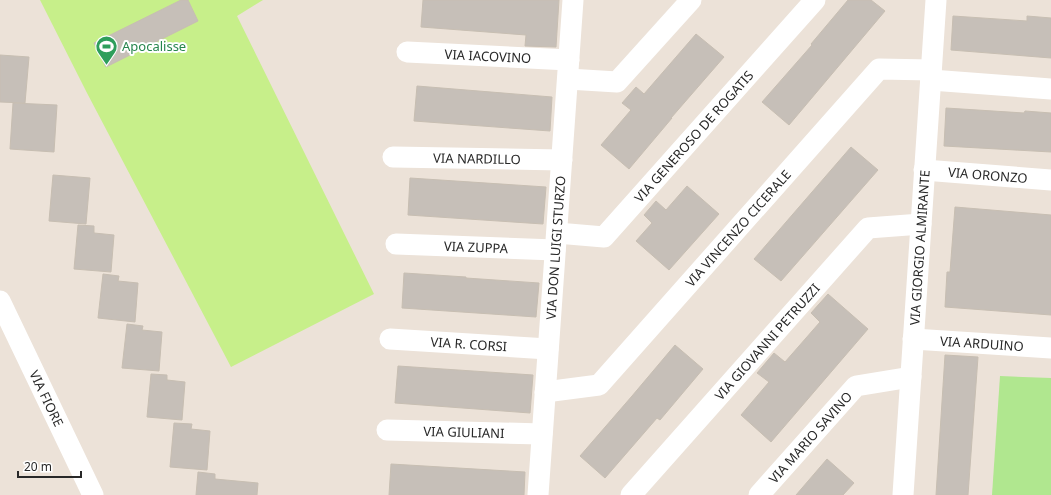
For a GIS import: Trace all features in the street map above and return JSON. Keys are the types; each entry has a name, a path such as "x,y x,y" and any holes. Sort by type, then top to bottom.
{"street":[{"name":"VIA DON LUIGI STURZO","path":"538,495 573,0"},
{"name":"VIA IACOVINO","path":"407,52 568,69 617,82 691,0"},
{"name":"VIA GENEROSO DE ROGATIS","path":"556,242 604,237 815,0"},
{"name":"VIA GIORGIO ALMIRANTE","path":"903,495 936,0"},
{"name":"VIA VINCENZO CICERALE","path":"545,392 599,385 879,69 1051,89"},
{"name":"VIA NARDILLO","path":"393,156 562,160"},
{"name":"VIA ORONZO","path":"924,170 1051,180"},
{"name":"VIA GIOVANNI PETRUZZI","path":"631,495 868,228 921,224"},
{"name":"VIA ZUPPA","path":"396,244 556,242"},
{"name":"VIA FIORE","path":"0,301 7,329 93,495"},
{"name":"VIA ARDUINO","path":"913,338 1051,348"},
{"name":"VIA R. CORSI","path":"390,339 548,349"},
{"name":"VIA MARIO SAVINO","path":"759,495 856,386 911,377"},
{"name":"VIA GIULIANI","path":"387,430 542,434"}],"green space":[{"path":"40,0 263,0 237,16 374,294 231,367 87,93"},
{"path":"1000,376 1051,378 1051,495 992,495"}],"building":[{"path":"181,0 188,0 198,21 106,67 94,43"},
{"path":"423,0 559,0 556,47 525,46 526,35 421,27"},
{"path":"848,0 871,0 885,11 789,125 762,102 812,45 811,44"},
{"path":"953,16 1027,21 1027,16 1051,18 1051,58 951,50"},
{"path":"696,34 724,57 629,169 601,145 631,110 622,103 636,87 644,94"},
{"path":"0,55 29,57 25,103 0,102"},
{"path":"417,86 552,97 550,131 414,121"},
{"path":"13,103 57,105 54,152 10,149"},
{"path":"946,108 1024,113 1025,111 1051,113 1051,152 944,146"},
{"path":"851,147 878,170 781,281 754,259"},
{"path":"53,175 90,178 86,224 49,221"},
{"path":"410,178 546,187 543,224 408,215"},
{"path":"687,186 719,214 669,270 636,241 652,223 644,215 656,201 666,210"},
{"path":"955,207 1051,215 1051,315 945,307 947,272 950,272"},
{"path":"78,225 94,226 94,233 114,235 111,272 74,269"},
{"path":"404,273 539,283 536,317 402,308"},
{"path":"103,274 119,276 118,281 138,283 135,322 98,318"},
{"path":"828,294 868,329 771,442 741,415 769,382 757,373 774,353 785,362 820,322 811,313"},
{"path":"127,324 143,326 142,330 162,332 159,371 122,368"},
{"path":"675,345 703,369 660,420 657,418 605,478 580,456"},
{"path":"945,355 978,357 968,495 936,495"},
{"path":"398,366 533,375 530,413 395,403"},
{"path":"151,374 167,375 167,380 185,382 182,420 147,417"},
{"path":"174,423 192,424 191,429 210,431 207,470 170,467"},
{"path":"827,459 854,483 843,495 796,495"},
{"path":"391,464 525,472 524,495 389,495"},
{"path":"198,472 215,474 215,479 258,483 257,495 196,495"}],"place":[{"name":"Apocalisse","path":"107,66"}]}
